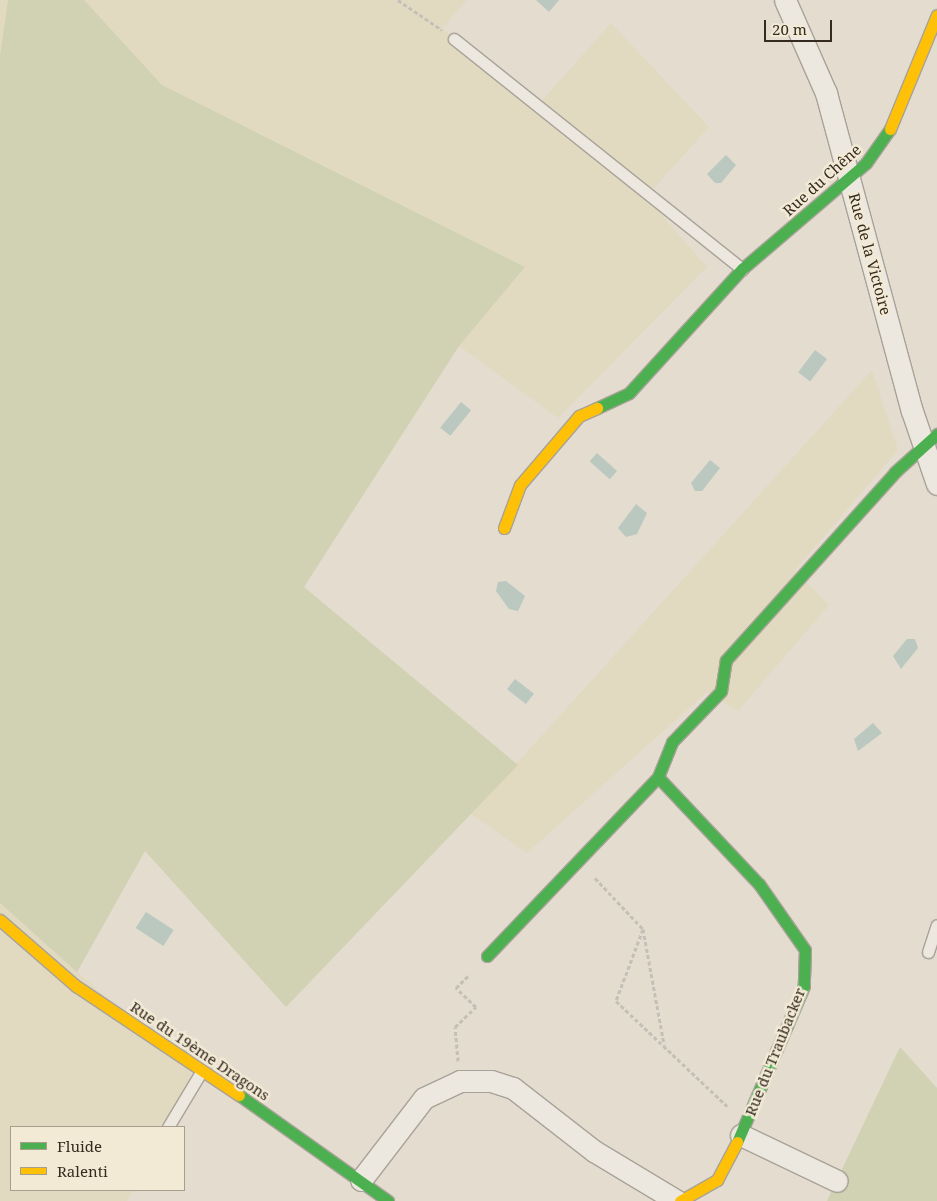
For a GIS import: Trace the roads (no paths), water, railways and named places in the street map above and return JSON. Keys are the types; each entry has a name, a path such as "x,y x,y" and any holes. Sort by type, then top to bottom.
{"street":[{"name":"Rue de la Victoire","path":"785,0 826,93 849,177 930,439 937,484"},
{"name":"Rue du Chêne","path":"504,528 520,485 579,416 629,393 742,269 849,177 887,138 937,15"},
{"path":"487,956 658,777 672,742 721,691 726,660 930,439"},
{"name":"Rue du Traubacker","path":"361,1180 424,1098 460,1081 491,1081 513,1088 594,1151 678,1201 717,1180 744,1129 804,986 805,950 759,884 658,777"},
{"name":"Rue du 19ème Dragons","path":"0,920 76,986 361,1180 388,1201"},
{"path":"744,1129 837,1181"}],"lane":[{"path":"454,39 742,269"},
{"path":"928,952 937,925"},
{"path":"169,1126 201,1072"}]}
